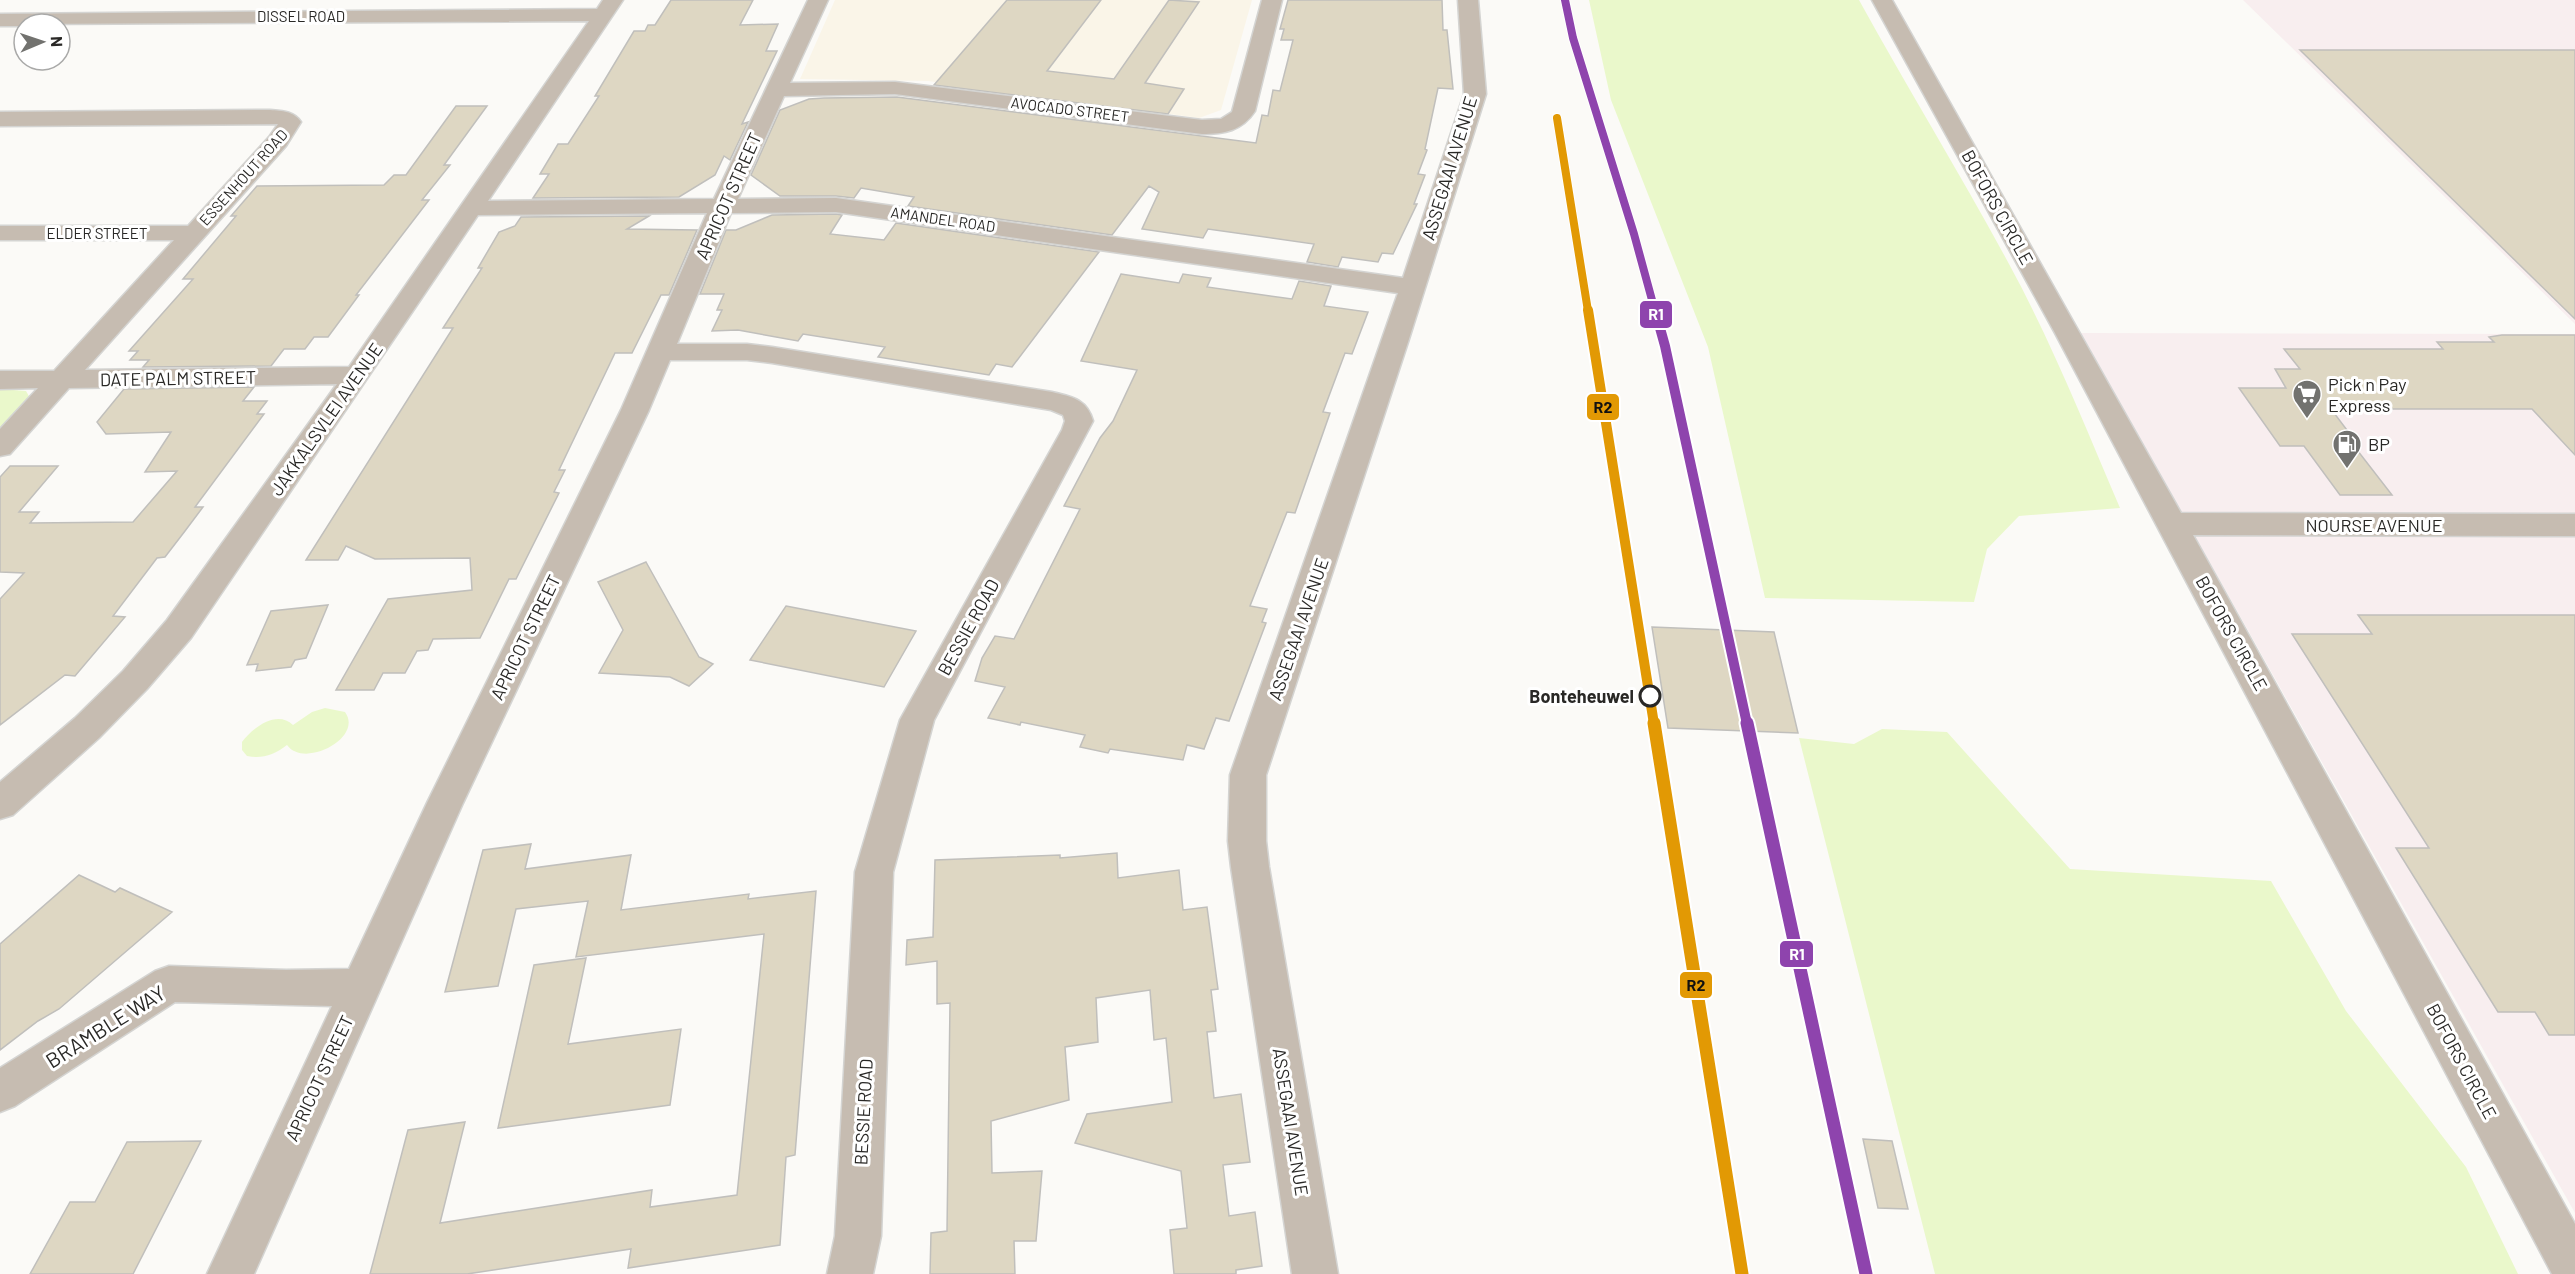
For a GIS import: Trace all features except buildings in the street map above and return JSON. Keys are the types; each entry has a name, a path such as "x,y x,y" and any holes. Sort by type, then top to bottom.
{"street":[{"path":"1,20 28,0"},
{"name":"APRICOT STREET","path":"230,1274 485,718 635,410 724,206 818,0"},
{"name":"AVOCADO STREET","path":"776,90 895,88 1202,127 1224,125 1234,123 1244,111 1272,0"},
{"name":"ASSEGAAI AVENUE","path":"1315,1274 1250,867 1247,841 1248,775 1393,350 1411,287 1475,93 1468,0"},
{"name":"BOFORS CIRCLE","path":"1882,0 2173,524 2575,1270"},
{"name":"DISSEL ROAD","path":"1,20 608,7"},
{"name":"JAKKALSVLEI AVENUE","path":"0,804 87,728 164,648 357,375 608,7"},
{"name":"ESSENHOUT ROAD","path":"0,119 270,117 284,118 290,122 278,141 0,447"},
{"name":"AMANDEL ROAD","path":"472,208 858,207 1411,287"},
{"name":"ELDER STREET","path":"0,233 193,233"},
{"name":"BESSIE ROAD","path":"660,352 747,352 772,355 1052,401 1067,405 1076,411 1079,421 1071,440 917,720 882,840 874,872 858,1236 850,1274"},
{"name":"DATE PALM STREET","path":"0,380 357,375"},
{"name":"NOURSE AVENUE","path":"2173,524 2575,525"},
{"name":"BRAMBLE WAY","path":"0,1092 169,984 286,988 361,987"}],"shaded area":[{"path":"835,0 1252,0 1221,110 1199,118 928,81 800,79"},
{"path":"2243,0 2575,0 2575,324"},
{"path":"2081,333 2575,334 2575,1213"}],"green space":[{"path":"1589,0 1859,0 2025,294 2068,385 2120,508 2019,516 1987,549 1974,602 1765,598 1708,347 1611,100"},
{"path":"0,389 26,391 30,398 0,434"},
{"path":"325,708 345,712 349,722 346,732 330,747 306,754 295,752 287,745 273,754 258,757 247,756 242,750 242,742 246,737 265,722 280,719 293,725 312,712"},
{"path":"1882,729 1947,732 2070,869 2271,881 2346,1011 2466,1167 2518,1274 1935,1274 1799,738 1854,744"}],"transit line":[{"name":"R1","path":"1565,0 1573,38 1634,234 1665,346 1866,1274"},
{"name":"R2","path":"1557,118 1742,1274"}],"place":[{"name":"Pick n Pay Express","path":"2307,420"},
{"name":"BP","path":"2347,470"},
{"name":"Bonteheuwel","path":"1650,696"}]}
